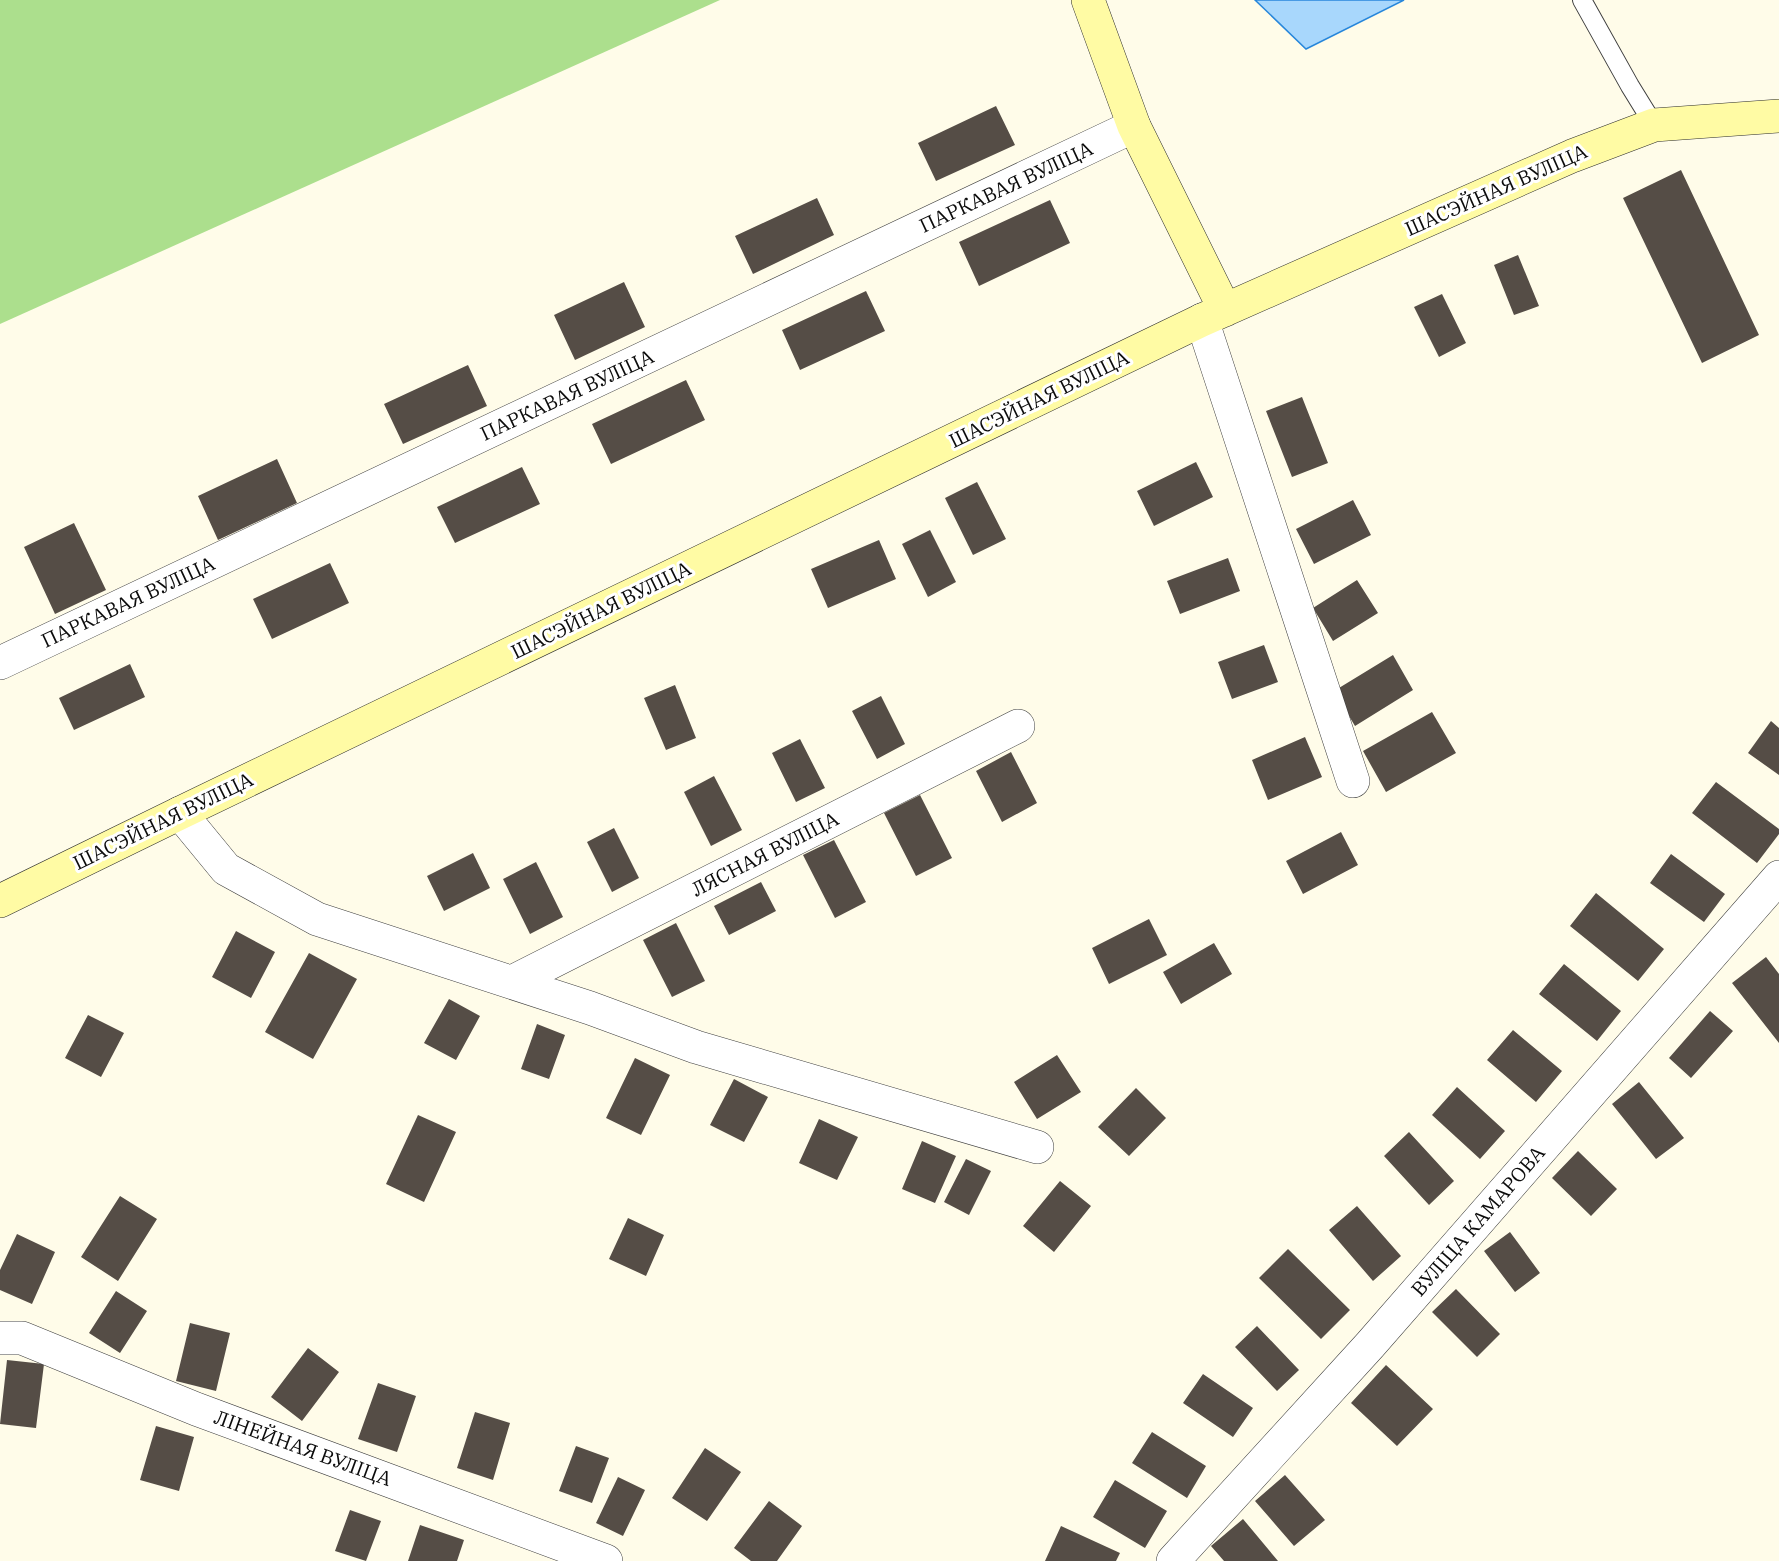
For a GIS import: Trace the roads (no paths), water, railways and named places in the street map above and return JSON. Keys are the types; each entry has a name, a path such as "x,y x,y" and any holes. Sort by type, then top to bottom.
{"street":[{"path":"1088,0 1134,126 1213,315 1353,781"},
{"name":"ШАСЭЙНАЯ ВУЛІЦА","path":"0,901 1213,315 1572,156 1653,125 1779,116"},
{"name":"ПАРКАВАЯ ВУЛІЦА","path":"0,663 1134,126"},
{"name":"ЛЯСНАЯ ВУЛІЦА","path":"512,982 1018,726"},
{"path":"180,813 226,869 317,919 590,1008 696,1047 1037,1147"},
{"name":"ВУЛІЦА КАМАРОВА","path":"1173,1561 1378,1336 1779,877"},
{"name":"ЛІНЕЙНАЯ ВУЛІЦА","path":"0,1338 22,1338 196,1409 606,1561"}],"lane":[{"path":"1582,0 1653,125"}],"water":[{"path":"1255,0 1404,0 1306,49"}]}
